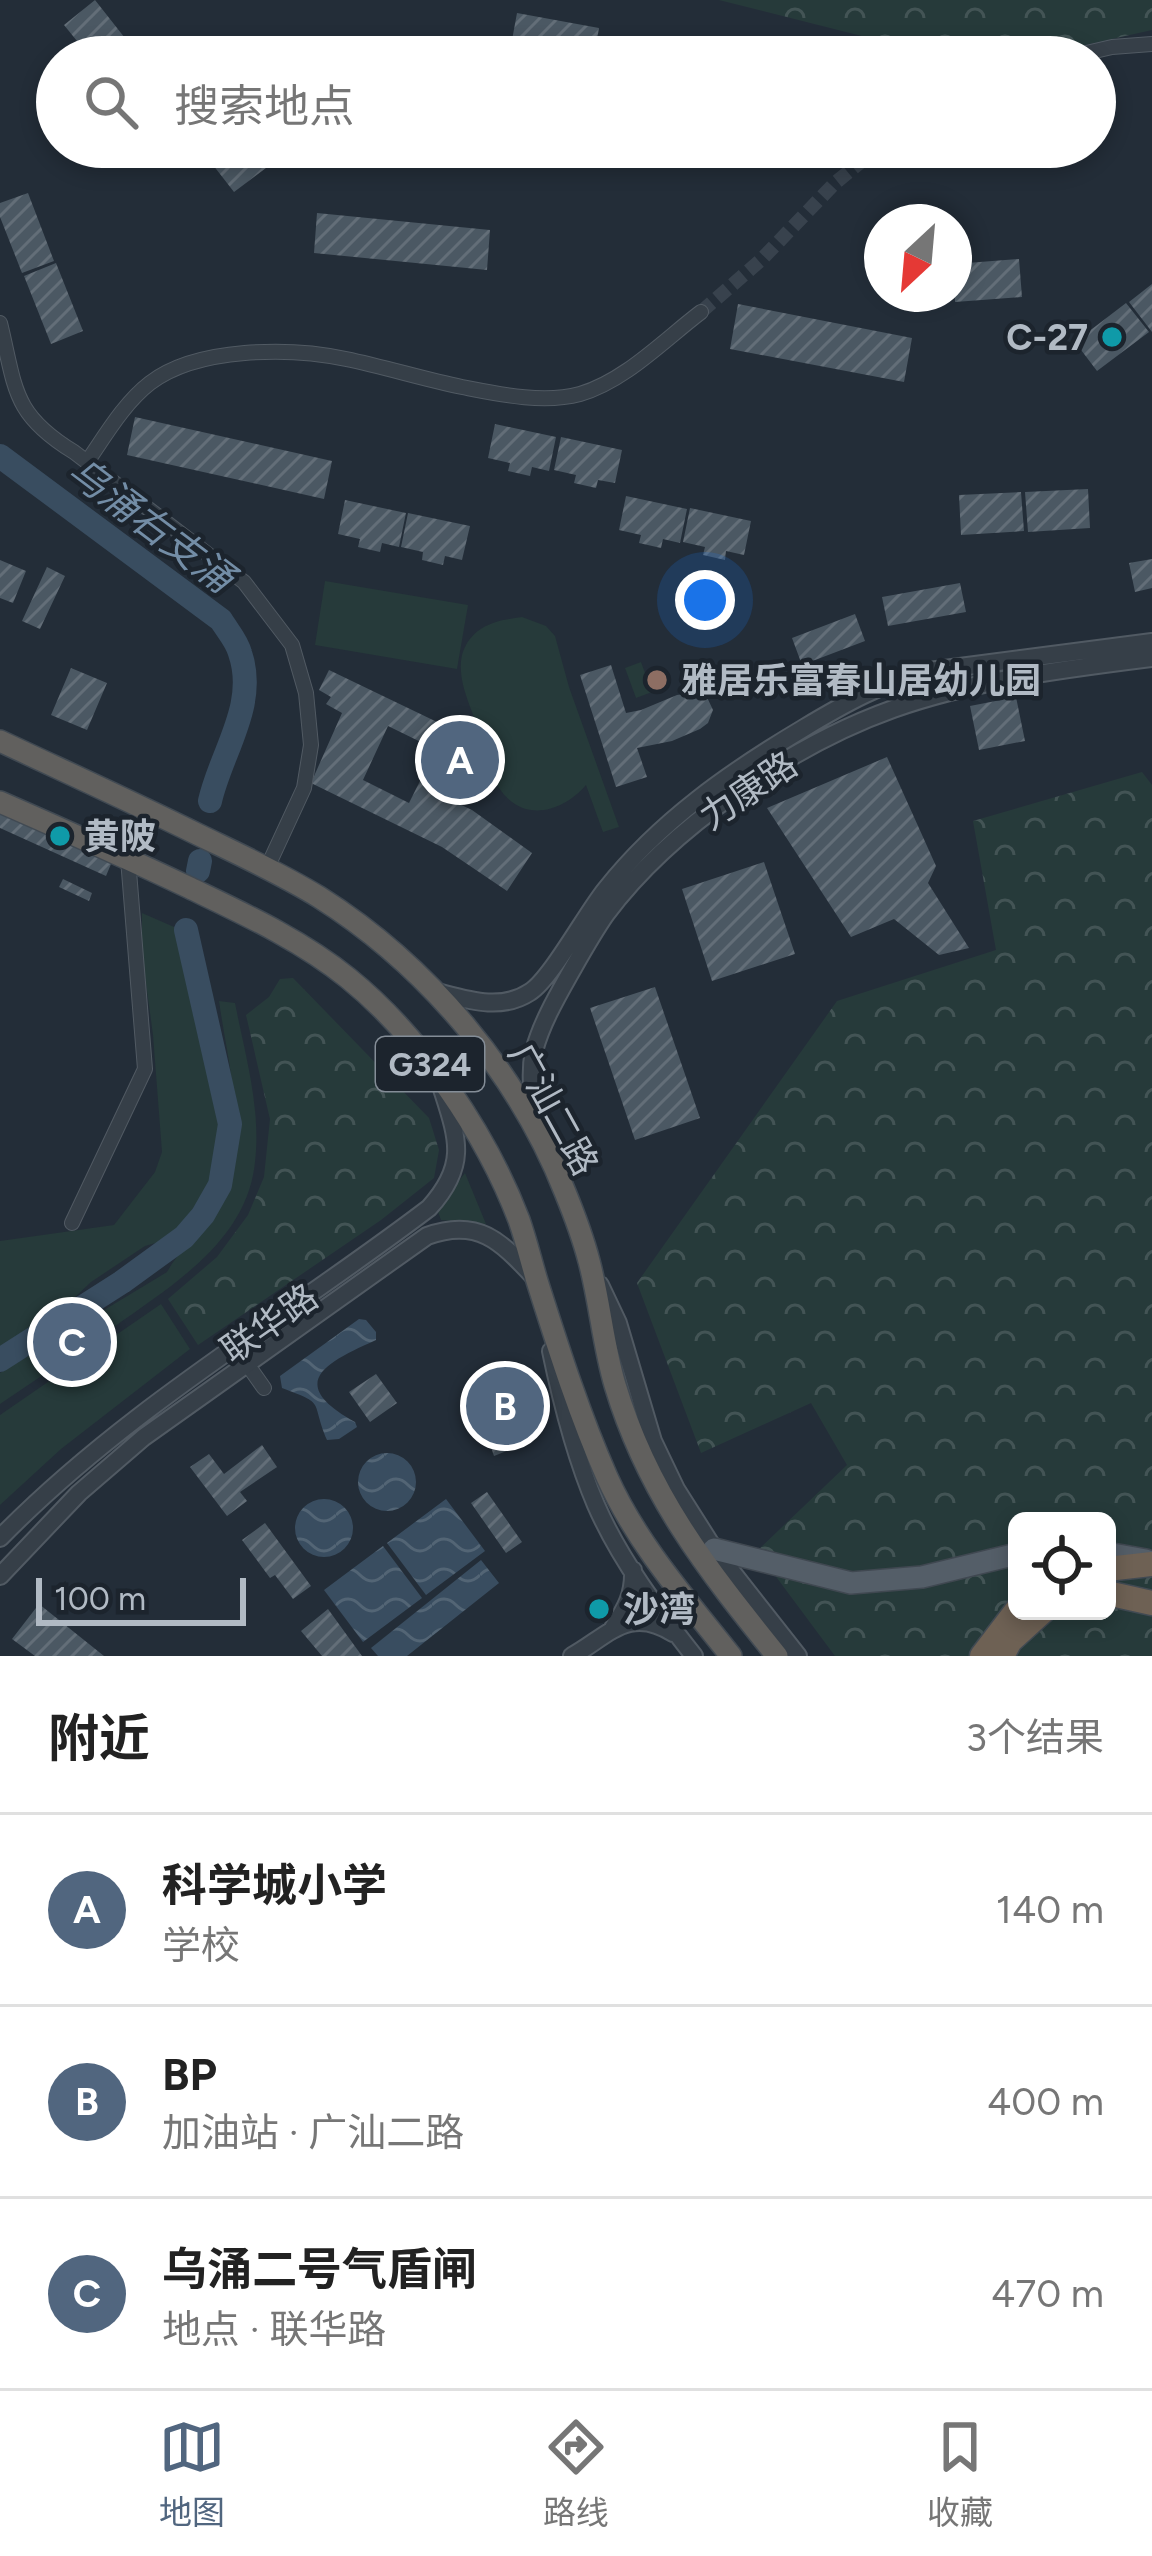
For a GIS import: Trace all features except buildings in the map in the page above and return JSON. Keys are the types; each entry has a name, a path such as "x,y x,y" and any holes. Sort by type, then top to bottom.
{"highway":[{"name":"广汕二路","path":"0,741 257,863 349,917 433,991 512,1090 564,1188 590,1262 607,1355 635,1443 672,1517 777,1656"},
{"name":"G324","path":"0,802 245,914 321,957 377,1004 436,1071 519,1219 579,1408 616,1495 639,1536 731,1656"},
{"path":"1116,1569 1152,1563"},
{"path":"1116,1595 1152,1603"},
{"path":"982,1656 1009,1620"},
{"path":"1002,1656 1010,1640 1033,1620"}],"main road":[{"path":"714,1549 851,1583 922,1577 1008,1556"},
{"path":"1116,1555 1152,1563"}],"street":[{"path":"1116,47 1152,44"},
{"path":"87,462 148,384 183,364 279,352 343,358 516,398 578,395 614,380 701,312"},
{"path":"0,323 19,398 30,418 46,435 244,582 292,645 306,693 311,745 304,788 257,863"},
{"name":"力康路","path":"433,991 503,1003 536,989 606,889 677,815 743,765 866,693 928,671 1152,642"},
{"name":"力康路","path":"538,1137 532,1094 534,1051 559,993 593,934 627,889 721,804 798,755 891,710 993,682 1152,658"},
{"path":"72,1223 145,1069 128,859"},
{"name":"联华路","path":"0,1538 113,1437 429,1208 442,1194 458,1159 436,1071"},
{"name":"联华路","path":"0,1576 79,1493 144,1437 427,1236 467,1229 486,1234 537,1279"},
{"path":"590,1262 618,1323 653,1441 694,1520 798,1656"},
{"path":"537,1279 569,1431 596,1506 633,1570 694,1656"},
{"path":"247,1364 264,1388"},
{"path":"612,1629 630,1599 633,1570"},
{"path":"572,1656 612,1629 644,1621 681,1639"}],"green space":[{"path":"719,0 1152,0 1152,30 1116,38 862,36"},
{"path":"325,581 468,605 457,669 315,645"},
{"path":"522,617 546,626 555,636 619,827 603,832 586,785 555,807 531,810 509,799 496,782 464,690 462,655 483,628"},
{"path":"641,662 652,692 636,698 625,668"},
{"path":"1142,772 1152,785 1152,1656 835,1656 757,1551 847,1465 811,1403 701,1453 637,1283 837,1001 996,950 973,821"},
{"path":"142,913 181,930 223,1134 214,1182 183,1227 91,1282 0,1349 0,1241 114,1225 155,1172 162,1152"},
{"path":"293,978 429,1118 439,1150 434,1178 381,1220 198,1345 168,1299 217,1257 248,1215 264,1177 270,1119 246,1015 269,997 280,979"},
{"path":"219,1001 235,1003 255,1110 253,1175 233,1223 178,1280 0,1404 0,1373 167,1272 213,1213 225,1188 235,1136"},
{"path":"465,1173 486,1224 441,1220 437,1209"},
{"path":"161,1304 190,1349 61,1449 0,1505 0,1415"}],"water":[{"path":"359,1319 376,1332 376,1340 328,1366 317,1385 322,1396 357,1427 339,1439 327,1440 315,1405 282,1388 280,1376"},
{"path":"387,1453 407,1462 416,1482 407,1502 387,1511 367,1502 358,1482 367,1462"},
{"path":"324,1499 344,1508 353,1528 344,1548 324,1557 304,1548 295,1528 304,1508"},
{"path":"446,1499 485,1551 426,1595 387,1543"},
{"path":"383,1546 422,1598 363,1642 324,1590"},
{"path":"481,1560 499,1583 407,1656 378,1656 371,1648"}],"waterway":[{"name":"乌涌右支涌","path":"0,456 221,620 234,640 244,672 244,691 210,801"},
{"name":"乌涌右支涌","path":"198,871 200,861"},
{"name":"乌涌右支涌","path":"0,1360 184,1237 220,1185 230,1124 186,930"}],"tunnel":[{"path":"701,312 853,168"}],"place":[{"name":"C-27","path":"1112,337"},
{"name":"雅居乐富春山居幼儿园","path":"657,680"},
{"name":"科学城小学","path":"460,760"},
{"name":"黄陂","path":"60,836"},
{"name":"乌涌二号气盾闸","path":"72,1342"},
{"name":"BP","path":"505,1406"},
{"name":"沙湾","path":"599,1609"}]}
